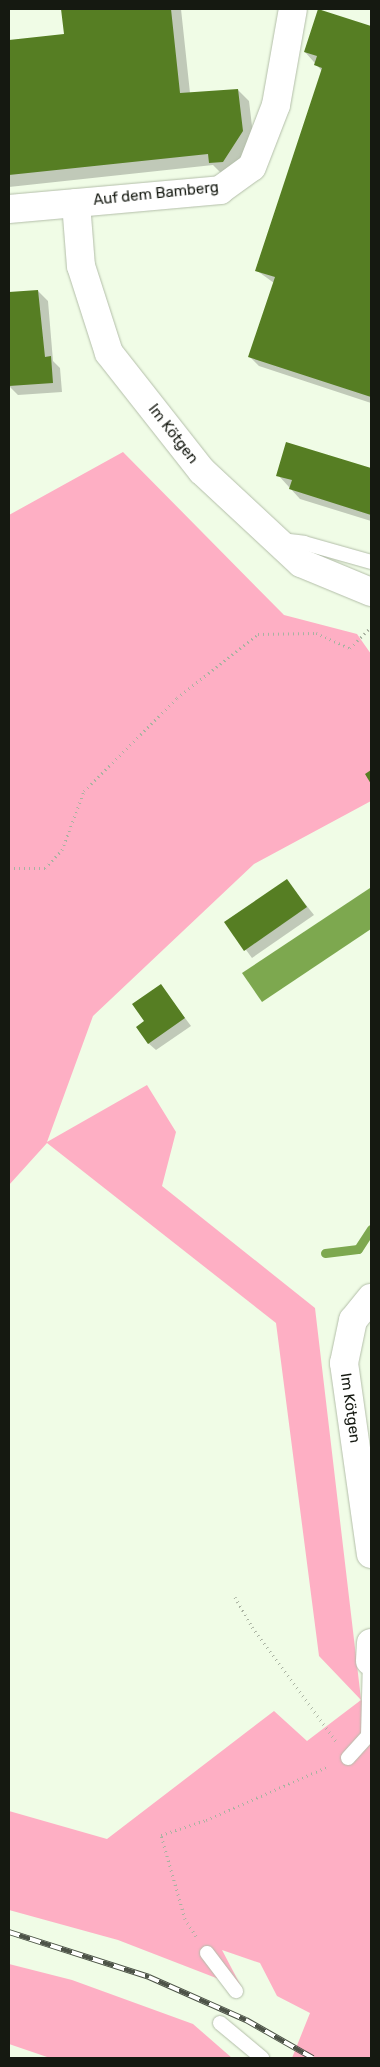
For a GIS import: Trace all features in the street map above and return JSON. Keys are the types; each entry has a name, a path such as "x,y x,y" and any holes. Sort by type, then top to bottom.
{"street":[{"name":"Auf dem Bamberg","path":"9,209 220,190 252,167 276,105 293,9"},
{"name":"Im Kötgen","path":"76,203 81,266 109,353 202,471 301,563 371,592"},
{"name":"Im Kötgen","path":"371,1298 353,1320 344,1363 371,1554"}],"lane":[{"path":"275,539 304,543 371,562"},
{"path":"348,1758 368,1736 371,1652"},
{"path":"207,1953 236,1991"},
{"path":"220,2023 262,2058"}],"path":[{"path":"9,868 45,868 62,850 84,791 177,698 258,634 316,633 350,648 371,628"},
{"path":"207,1953 185,1919 161,1835 206,1820 348,1758 252,1626 235,1597"}],"shaded area":[{"path":"123,452 284,615 357,634 371,654 371,801 254,864 93,1016 47,1142 147,1085 176,1132 162,1186 315,1308 361,1699 371,1718 371,2058 292,2058 310,2013 277,1996 260,1963 222,1950 242,1988 118,1940 9,1910 9,1811 107,1839 274,1711 307,1741 361,1700 319,1656 276,1323 47,1143 9,1185 9,515"},
{"path":"370,888 371,929 262,1002 242,973"},
{"path":"9,1964 72,1980 193,2024 232,2058 50,2058 9,2044"}],"building":[{"path":"61,9 171,9 180,93 238,89 243,131 223,162 209,163 208,154 9,175 9,40 64,34"},
{"path":"318,9 371,26 371,397 248,357 275,277 255,271 322,68 314,65 317,56 304,52"},
{"path":"38,290 45,357 51,356 53,383 9,386 9,292"},
{"path":"286,442 371,468 371,515 289,489 292,480 276,476"},
{"path":"371,770 371,784 365,774"},
{"path":"287,879 307,907 244,951 224,922"},
{"path":"161,984 185,1018 148,1044 136,1027 144,1021 132,1004"}],"waterway":[{"path":"325,1253 358,1249 371,1229"}],"railway":[{"path":"9,1932 149,1977 246,2020 313,2058"}]}
